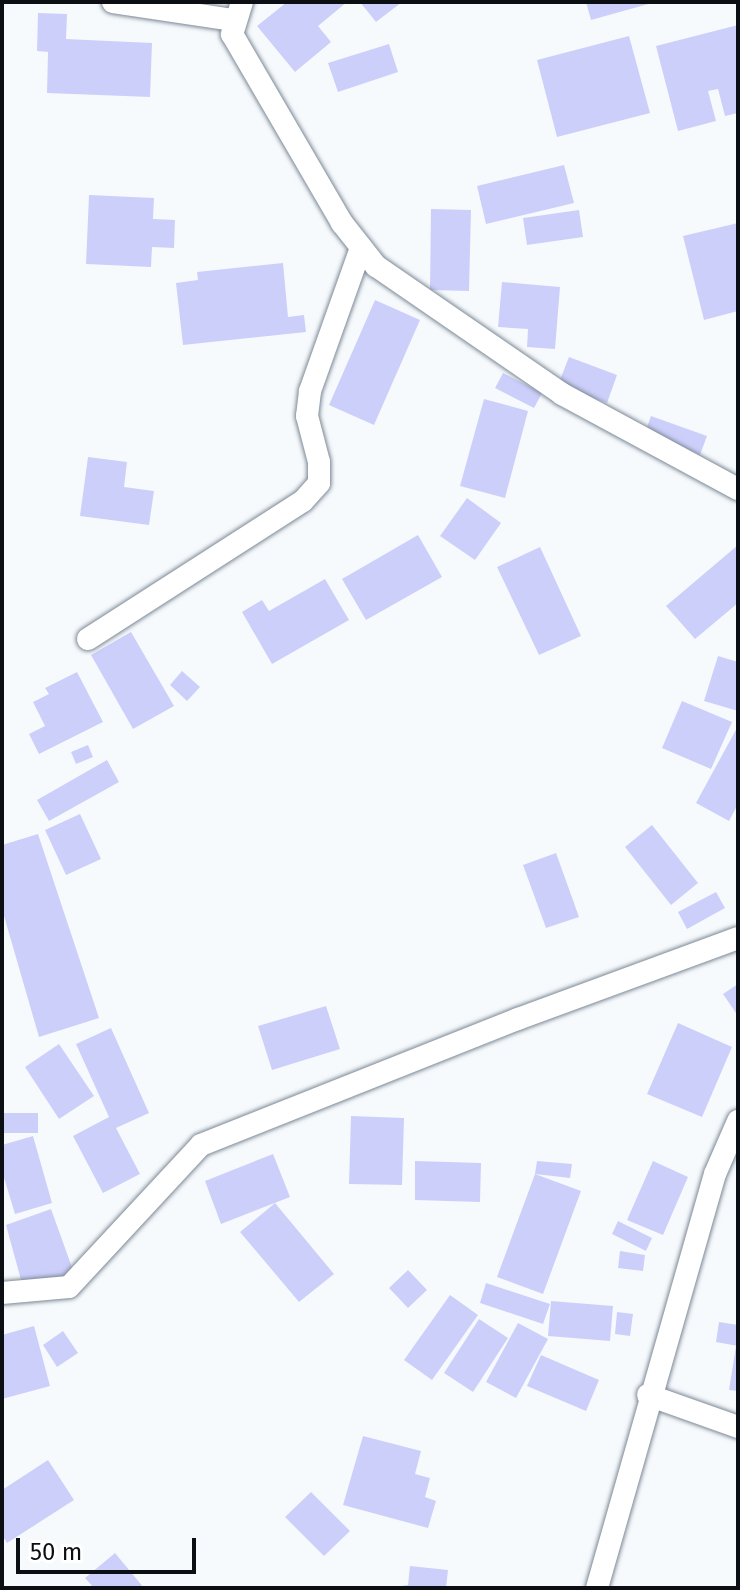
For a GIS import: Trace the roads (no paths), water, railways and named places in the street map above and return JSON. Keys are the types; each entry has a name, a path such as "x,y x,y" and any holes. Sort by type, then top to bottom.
{"street":[{"path":"113,2 238,11 232,34 361,248 376,266 429,307 562,394 738,489"},
{"path":"88,639 303,501 319,483 307,416 310,391 361,248"},
{"path":"2,1293 69,1287 201,1145 518,1019 738,938"},
{"path":"597,1588 648,1395 715,1174 738,1121"},
{"path":"648,1395 738,1427"}]}
